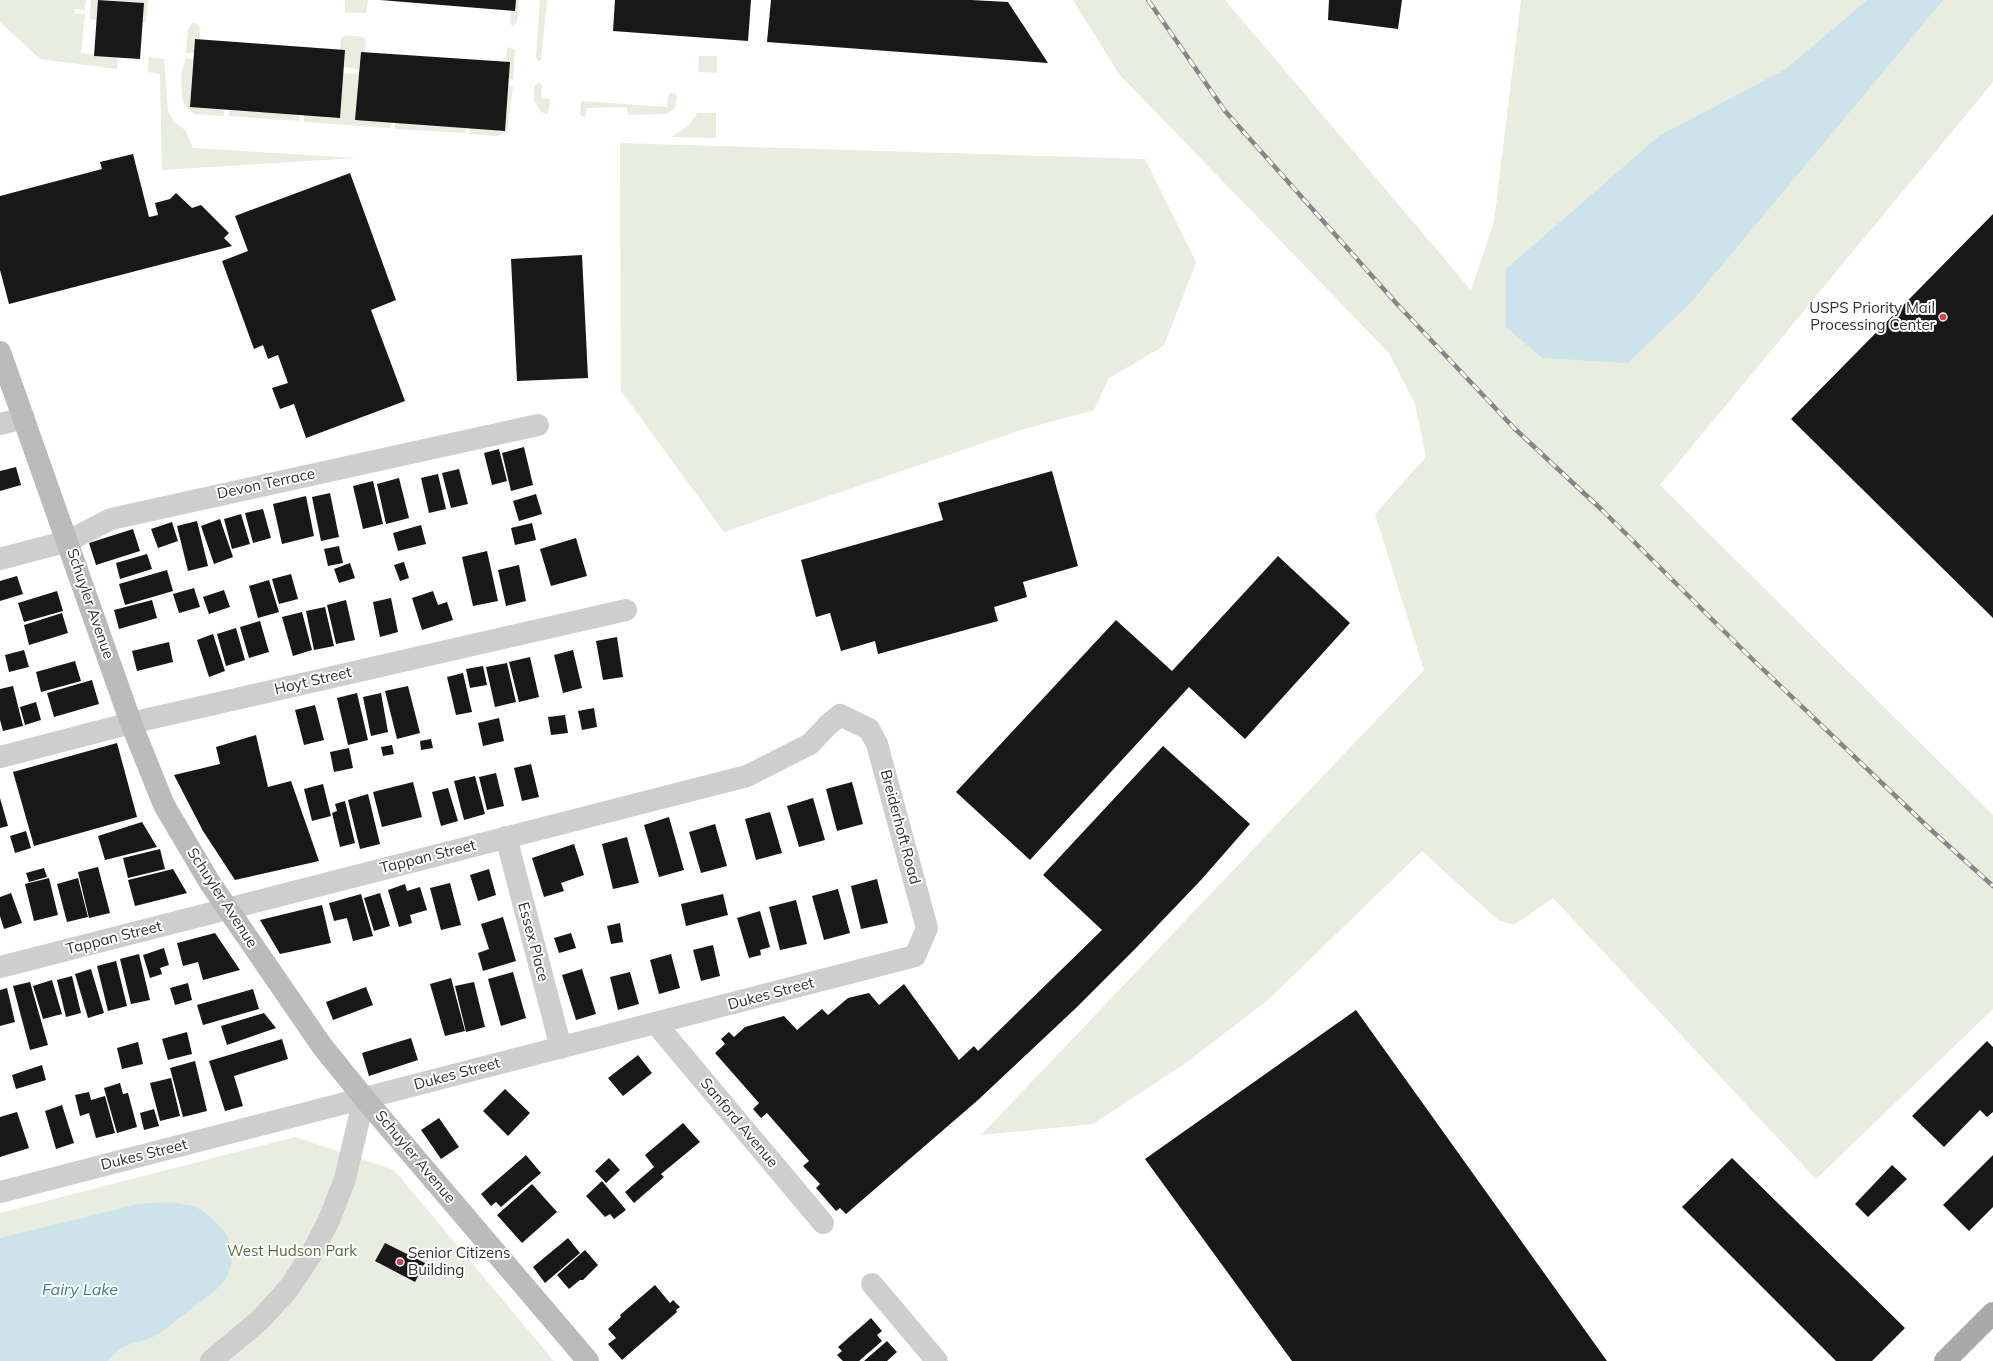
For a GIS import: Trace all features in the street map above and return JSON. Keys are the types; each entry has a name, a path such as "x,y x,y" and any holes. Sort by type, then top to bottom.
{"main road":[{"name":"Schuyler Avenue","path":"0,352 131,723 164,805 227,909 308,1026 364,1098 588,1361"},
{"path":"1945,1361 1993,1313"}],"street":[{"path":"0,424 24,418"},
{"name":"Devon Terrace","path":"0,559 68,541 111,519 538,425"},
{"name":"Hoyt Street","path":"0,757 131,723 626,610"},
{"name":"Tappan Street","path":"0,967 747,776 810,744 840,715"},
{"name":"Breiderhoft Road","path":"840,715 869,729 877,744 927,928 915,956"},
{"name":"Essex Place","path":"506,837 561,1048"},
{"name":"Dukes Street","path":"0,1192 915,956"},
{"name":"Sanford Avenue","path":"656,1024 823,1223"},
{"path":"211,1361 265,1315 289,1288 311,1255 330,1220 343,1185 364,1098"},
{"path":"872,1284 938,1361"}],"green space":[{"path":"0,0 86,0 85,10 75,9 74,11 75,14 85,14 81,53 118,58 117,69 40,59 0,22"},
{"path":"91,0 98,0 97,20 90,19"},
{"path":"106,0 148,0 146,22 143,22 144,3"},
{"path":"345,0 368,0 366,13 345,13"},
{"path":"516,0 519,0 517,23 512,26 510,22 511,11"},
{"path":"540,0 547,0 541,60 538,61 536,57"},
{"path":"1073,0 1225,0 1471,290 1494,222 1521,0 1993,0 1993,82 1660,485 1993,815 1993,1009 1816,1179 1553,898 1514,925 1498,920 1422,851 1269,999 1187,1062 1093,1124 981,1135 1424,670 1375,514 1426,457 1415,404 1389,353 1119,74"},
{"path":"192,23 196,23 200,28 199,39 195,39 194,53 186,53 188,30"},
{"path":"345,35 363,37 366,40 365,52 361,52 359,69 343,67 345,50 340,50 341,38"},
{"path":"509,47 515,50 513,80 509,79 510,63 506,62 507,49"},
{"path":"699,56 717,56 717,73 698,72"},
{"path":"149,57 164,59 168,112 174,122 185,130 193,148 356,158 162,170 160,74 148,72"},
{"path":"186,58 193,59 190,106 224,109 224,116 194,114 184,104 182,98 181,75"},
{"path":"343,73 359,74 356,119 391,122 390,128 304,122 304,115"},
{"path":"539,82 542,85 541,98 550,99 548,114 541,112 534,101 534,86"},
{"path":"509,85 513,86 507,132 497,136 470,134 470,128 505,130"},
{"path":"671,92 675,93 677,96 675,108 666,114 628,115 627,107 587,108 585,117 581,116 580,114 581,101 667,107 668,96"},
{"path":"229,110 299,115 299,121 229,116"},
{"path":"698,113 716,113 716,138 671,137 688,126"},
{"path":"395,122 466,128 465,133 395,129"},
{"path":"620,143 1145,159 1196,262 1164,346 1109,378 1094,410 1021,430 724,532 621,391"},
{"name":"West Hudson Park","path":"295,1137 394,1170 554,1361 0,1361 0,1213"}],"water":[{"path":"1867,0 1943,0 1692,301 1628,363 1542,358 1506,327 1506,269 1659,136 1786,69"},
{"name":"Fairy Lake","path":"170,1202 194,1206 203,1211 213,1219 227,1235 232,1255 231,1265 227,1277 218,1288 159,1334 146,1340 132,1343 119,1350 107,1361 0,1361 0,1238 139,1204"}],"building":[{"path":"98,0 144,3 140,59 94,56"},
{"path":"380,0 516,0 515,11"},
{"path":"615,0 751,0 748,41 613,31"},
{"path":"771,0 971,0 1008,2 1048,63 767,42"},
{"path":"1329,0 1402,0 1398,29 1328,20"},
{"path":"195,39 345,50 340,118 190,107"},
{"path":"361,52 510,62 505,131 355,120"},
{"path":"133,154 149,217 158,215 155,203 170,199 176,193 192,208 201,205 229,233 224,238 232,246 9,304 0,270 0,196 102,169 100,162"},
{"path":"350,173 396,300 371,310 405,401 306,438 294,404 280,409 272,388 288,383 278,355 268,359 263,345 254,349 222,261 248,251 235,216"},
{"name":"USPS Priority Mail Processing Center","path":"1993,214 1993,618 1791,419"},
{"path":"582,255 588,378 517,381 511,259"},
{"path":"524,447 533,485 511,491 502,453"},
{"path":"499,449 507,481 492,485 484,453"},
{"path":"16,467 21,485 0,491 0,471"},
{"path":"459,469 468,504 451,508 442,473"},
{"path":"1052,471 1078,566 1023,582 1027,597 994,607 998,621 878,654 875,641 841,651 830,613 816,617 801,560 943,520 938,503"},
{"path":"438,474 446,509 429,513 421,478"},
{"path":"399,478 409,518 386,524 377,484"},
{"path":"373,481 383,524 363,529 353,486"},
{"path":"330,493 339,537 321,541 312,497"},
{"path":"536,494 542,514 519,521 513,501"},
{"path":"306,496 314,536 282,544 273,504"},
{"path":"263,509 271,538 253,543 245,513"},
{"path":"241,514 250,544 232,549 224,519"},
{"path":"220,519 233,557 214,564 201,526"},
{"path":"197,521 208,566 188,571 177,526"},
{"path":"172,522 178,541 158,548 151,529"},
{"path":"532,523 536,540 515,545 511,528"},
{"path":"421,525 426,544 398,551 393,533"},
{"path":"133,529 140,551 96,565 89,543"},
{"path":"576,538 587,576 551,586 540,549"},
{"path":"339,546 343,563 328,566 324,549"},
{"path":"487,551 498,601 473,606 462,557"},
{"path":"147,554 152,569 120,579 116,563"},
{"path":"1278,556 1350,623 1245,739 1189,687 1030,860 956,792 1116,620 1172,671"},
{"path":"404,562 409,578 400,581 394,565"},
{"path":"350,563 355,578 339,583 334,569"},
{"path":"519,565 526,601 506,606 498,570"},
{"path":"167,570 173,591 125,605 119,584"},
{"path":"291,574 298,599 279,604 272,579"},
{"path":"17,576 23,594 0,601 0,581"},
{"path":"269,580 279,612 258,618 249,586"},
{"path":"194,588 200,607 179,613 173,594"},
{"path":"224,590 230,607 209,614 203,597"},
{"path":"57,591 63,611 24,622 18,603"},
{"path":"433,591 438,605 447,602 453,620 422,630 412,598"},
{"path":"391,598 398,632 380,637 373,602"},
{"path":"152,600 157,618 119,629 114,610"},
{"path":"346,600 355,640 336,644 327,605"},
{"path":"325,607 334,646 314,650 306,611"},
{"path":"302,612 312,650 293,656 282,617"},
{"path":"62,613 68,633 29,645 24,625"},
{"path":"260,621 269,652 249,658 240,627"},
{"path":"236,628 245,660 226,666 217,634"},
{"path":"213,634 225,671 209,677 197,640"},
{"path":"617,637 623,677 603,680 596,641"},
{"path":"169,642 173,662 137,671 132,651"},
{"path":"24,650 29,667 9,672 5,655"},
{"path":"573,650 582,688 563,693 554,655"},
{"path":"530,657 539,697 519,702 509,662"},
{"path":"75,661 81,681 41,692 36,672"},
{"path":"507,663 516,702 495,707 486,667"},
{"path":"483,666 487,685 470,688 466,669"},
{"path":"463,673 472,712 456,715 447,677"},
{"path":"92,680 99,704 54,717 47,693"},
{"path":"13,686 23,726 3,731 0,720 0,689"},
{"path":"408,686 420,733 397,739 385,691"},
{"path":"357,693 368,740 348,745 337,698"},
{"path":"381,693 388,732 371,736 363,697"},
{"path":"36,702 41,720 25,725 20,707"},
{"path":"315,705 324,740 304,745 295,710"},
{"path":"594,708 597,727 582,730 578,711"},
{"path":"565,715 568,733 551,735 548,717"},
{"path":"499,718 504,741 483,746 478,723"},
{"path":"256,735 268,787 291,781 319,861 235,880 203,831 174,775 220,764 216,747"},
{"path":"431,739 433,748 421,750 420,741"},
{"path":"117,743 137,817 34,846 13,772"},
{"path":"392,745 394,754 383,756 381,747"},
{"path":"1163,746 1250,824 1201,880 1136,948 1076,1008 978,1100 846,1214 840,1208 836,1211 816,1188 820,1184 803,1166 809,1161 767,1113 761,1118 753,1109 759,1103 715,1053 725,1044 721,1039 729,1032 734,1037 745,1027 784,1016 797,1030 822,1009 828,1015 848,998 869,993 879,1005 904,984 959,1060 974,1046 978,1051 1102,930 1043,875"},
{"path":"349,748 353,768 334,772 330,752"},
{"path":"531,764 539,797 522,801 514,768"},
{"path":"496,773 504,806 487,810 479,777"},
{"path":"475,776 485,814 464,820 454,781"},
{"path":"413,782 422,817 382,827 373,792"},
{"path":"852,782 863,824 837,831 826,789"},
{"path":"323,784 331,816 312,821 304,789"},
{"path":"448,788 458,821 441,826 432,792"},
{"path":"368,794 380,844 360,849 348,800"},
{"path":"0,798 8,826 0,828"},
{"path":"813,798 825,840 799,847 787,806"},
{"path":"345,801 355,843 340,847 332,813 337,811 335,804"},
{"path":"770,812 782,853 756,860 745,819"},
{"path":"669,817 684,870 659,877 644,825"},
{"path":"142,822 157,847 105,860 98,836"},
{"path":"715,824 727,866 701,873 689,832"},
{"path":"26,831 31,848 15,853 10,836"},
{"path":"627,837 639,883 613,889 602,844"},
{"path":"574,844 584,875 561,883 564,891 544,897 532,858"},
{"path":"160,849 165,869 128,878 123,858"},
{"path":"98,867 110,913 89,918 78,872"},
{"path":"44,868 47,877 29,882 26,873"},
{"path":"173,869 187,893 135,906 128,880"},
{"path":"489,869 496,895 478,901 470,875"},
{"path":"49,878 58,915 34,921 25,884"},
{"path":"78,878 88,917 67,922 57,884"},
{"path":"877,879 888,923 861,929 851,886"},
{"path":"450,883 461,925 441,930 430,888"},
{"path":"405,884 407,891 420,887 427,910 410,915 412,923 399,927 388,890"},
{"path":"838,889 850,933 824,940 812,896"},
{"path":"11,893 22,923 4,929 0,916 0,897"},
{"path":"380,893 390,926 374,931 364,898"},
{"path":"361,894 373,936 353,941 347,918 334,921 329,903"},
{"path":"723,894 728,915 686,926 681,904"},
{"path":"796,900 807,944 780,950 769,907"},
{"path":"322,905 331,943 280,954 260,920"},
{"path":"760,911 770,947 760,950 761,955 749,958 737,918"},
{"path":"503,917 516,961 483,971 478,953 489,949 481,924"},
{"path":"620,923 623,942 611,944 607,926"},
{"path":"215,933 240,970 203,980 198,962 183,966 177,943"},
{"path":"571,933 576,948 559,953 554,938"},
{"path":"713,945 720,976 701,981 693,950"},
{"path":"164,948 169,965 160,968 162,974 150,978 143,955"},
{"path":"139,954 150,1000 131,1004 120,959"},
{"path":"671,954 680,988 659,994 650,960"},
{"path":"116,961 127,1006 108,1011 97,966"},
{"path":"91,969 104,1013 88,1018 75,974"},
{"path":"582,969 596,1014 576,1020 562,975"},
{"path":"513,972 526,1018 501,1026 488,979"},
{"path":"630,972 639,1004 618,1010 610,977"},
{"path":"72,976 81,1013 66,1017 57,980"},
{"path":"451,978 465,1031 445,1036 430,984"},
{"path":"52,980 62,1014 43,1019 33,986"},
{"path":"30,982 48,1045 30,1050 13,986"},
{"path":"474,982 485,1027 466,1032 455,986"},
{"path":"188,983 192,1000 175,1005 170,988"},
{"path":"366,987 373,1005 333,1020 326,1002"},
{"path":"7,988 15,1022 0,1026 0,990"},
{"path":"253,989 259,1009 203,1025 197,1005"},
{"path":"1356,1010 1607,1361 1292,1361 1145,1159"},
{"path":"264,1013 276,1028 227,1045 221,1026"},
{"path":"187,1032 192,1054 168,1060 162,1039"},
{"path":"411,1038 418,1060 369,1076 362,1053"},
{"path":"282,1039 288,1059 234,1076 243,1106 225,1111 209,1061"},
{"path":"1987,1041 1993,1047 1993,1112 1987,1117 1980,1110 1944,1147 1912,1116"},
{"path":"138,1042 143,1064 122,1069 117,1048"},
{"path":"638,1055 652,1073 623,1096 608,1078"},
{"path":"195,1061 207,1111 183,1117 170,1068"},
{"path":"42,1065 46,1080 16,1089 12,1075"},
{"path":"171,1078 180,1116 160,1121 150,1083"},
{"path":"120,1083 123,1094 128,1093 137,1127 117,1133 104,1088"},
{"path":"505,1089 530,1113 508,1136 483,1111"},
{"path":"89,1092 91,1100 105,1096 115,1133 96,1138 89,1113 80,1116 75,1095"},
{"path":"62,1105 74,1143 56,1149 45,1111"},
{"path":"154,1109 159,1126 144,1130 140,1113"},
{"path":"17,1112 29,1148 0,1157 0,1117"},
{"path":"439,1118 459,1147 441,1159 421,1130"},
{"path":"683,1123 700,1142 661,1174 664,1177 634,1203 625,1192 654,1167 645,1155"},
{"path":"526,1155 541,1173 501,1207 496,1202 491,1206 481,1194"},
{"path":"1993,1155 1993,1207 1969,1231 1943,1205"},
{"path":"609,1158 620,1170 606,1183 595,1171"},
{"path":"1732,1158 1905,1328 1872,1361 1836,1361 1682,1207"},
{"path":"1892,1165 1907,1179 1868,1217 1855,1204"},
{"path":"602,1181 626,1210 614,1219 610,1214 605,1217 586,1196"},
{"path":"532,1184 557,1212 522,1243 497,1215"},
{"path":"568,1238 580,1253 545,1283 533,1267"},
{"name":"Senior Citizens Building","path":"385,1243 425,1263 415,1282 375,1261"},
{"path":"585,1250 598,1265 583,1280 580,1280 569,1289 557,1275"},
{"path":"655,1285 670,1303 673,1300 680,1307 676,1310 677,1312 622,1360 608,1344 616,1338 608,1329 621,1317 620,1315"},
{"path":"871,1318 882,1331 877,1335 882,1341 859,1361 843,1361 837,1355 842,1351 838,1347"},
{"path":"887,1341 897,1352 887,1361 864,1361"}],"railway":[{"path":"1148,0 1225,111 1397,304 1514,428 1603,511 1747,654 1930,829 1993,886"}],"place":[{"name":"USPS Priority Mail Processing Center","path":"1943,317"},
{"name":"Senior Citizens Building","path":"400,1262"}]}
